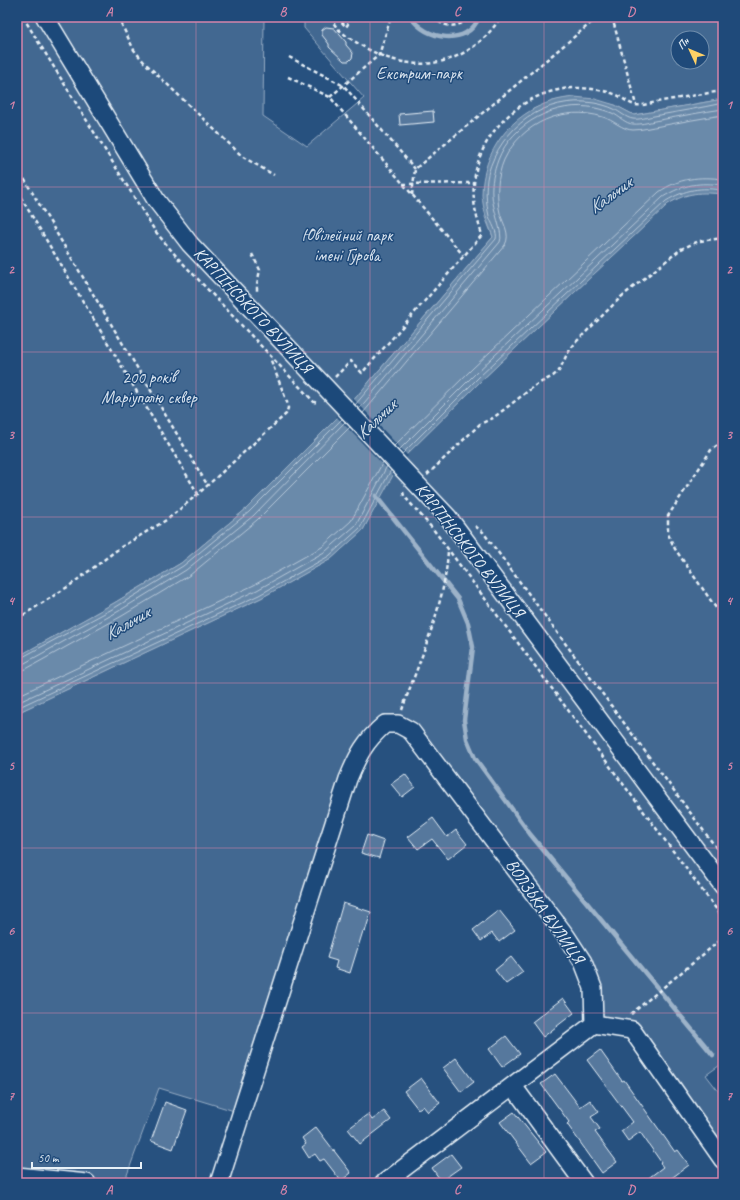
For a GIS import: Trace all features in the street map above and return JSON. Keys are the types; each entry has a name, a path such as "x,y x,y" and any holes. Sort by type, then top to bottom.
{"street":[{"name":"КАРПІНСЬКОГО ВУЛИЦЯ","path":"45,17 156,200 171,221 190,244 448,517 723,886"},
{"name":"ВОЛЗЬКА ВУЛИЦЯ","path":"391,724 411,731 566,936 583,962 593,988 594,1024"},
{"path":"219,1183 348,779 358,754 370,737 391,724"},
{"path":"388,1182 594,1024 632,1030 723,1160"},
{"path":"513,1086 584,1183"},
{"path":"17,1176 87,1183"}],"path":[{"path":"118,17 134,50 144,62 243,157 274,174"},
{"path":"342,17 348,24 346,27 336,17 331,19 353,41 379,55 397,62 416,65 435,64 454,58 475,46 492,30 501,17"},
{"path":"330,97 379,55 391,17"},
{"path":"433,17 440,24 453,26 460,24 469,17"},
{"path":"415,169 598,17"},
{"path":"612,17 636,105"},
{"path":"289,57 344,86 415,169 412,195"},
{"path":"288,77 330,97 463,255"},
{"path":"333,379 351,361 362,373 463,255 482,235 474,210 474,183 478,162 490,136 499,124 514,110 533,98 553,91 574,88 610,93 636,105 723,91"},
{"path":"17,167 208,486"},
{"path":"403,184 474,183"},
{"path":"17,191 198,494"},
{"path":"426,475 480,424 493,418 536,385 559,371 567,354 576,342 621,297 681,249 699,240 723,238"},
{"path":"17,619 69,586 121,548 168,519 208,486 286,414 288,408 287,402 270,356"},
{"path":"723,441 711,450 668,516 668,534 675,549 723,618"},
{"path":"404,496 448,548 723,918"},
{"path":"391,724 441,598 448,548"},
{"path":"647,1001 723,938"}],"green space":[{"name":"200 років Маріуполю сквер","path":"17,17 45,17 156,200 342,413 246,509 181,563 114,603 17,657"},
{"name":"Ювілейний парк імені Гурова","path":"54,17 264,17 263,116 307,146 364,98 304,28 304,17 723,17 723,99 634,115 615,105 574,97 553,101 533,109 485,217 493,237 351,403 196,239 163,197"},
{"path":"704,192 723,194 723,876 402,459 482,380 668,204 684,195"},
{"path":"396,468 444,521 723,895 723,1063 706,1075 723,1097 723,1160 632,1030 594,1024 583,962 398,724 370,737 241,1113 159,1088 124,1183 87,1183 17,1176 17,713 261,598 331,559 363,530"}],"water":[{"name":"Кальчик","path":"574,97 595,99 615,105 634,115 723,99 723,194 708,193 688,195 668,204 482,380 402,459 363,530 331,559 261,598 17,713 17,657 114,603 181,563 246,509 346,409 493,237 483,206 483,179 493,150 502,136 524,115 538,107 555,100"}],"pier":[{"path":"353,398 408,456 400,464 394,476 336,416"}],"building":[{"path":"326,27 334,28 346,42 346,45 353,53 352,58 349,61 344,61 329,47 329,44 322,35 322,30"},
{"path":"433,111 434,122 400,125 399,114"},
{"path":"405,774 415,787 402,797 391,784"},
{"path":"433,818 447,837 456,830 467,844 448,859 432,839 418,849 408,837"},
{"path":"367,835 384,841 379,858 361,853"},
{"path":"343,903 371,912 365,932 363,931 350,973 335,968 337,961 327,958"},
{"path":"499,910 515,930 499,942 492,933 481,941 473,930"},
{"path":"511,957 523,972 506,984 495,970"},
{"path":"563,998 574,1013 543,1037 532,1022"},
{"path":"506,1036 520,1054 502,1067 489,1049"},
{"path":"600,1050 622,1081 624,1080 675,1152 678,1150 689,1165 665,1183 642,1183 663,1167 640,1132 628,1141 621,1131 633,1122 587,1060"},
{"path":"456,1058 474,1082 461,1092 443,1068"},
{"path":"555,1074 580,1107 590,1100 599,1112 591,1117 600,1129 595,1132 617,1162 602,1173 567,1124 569,1122 541,1084"},
{"path":"421,1078 440,1103 428,1112 423,1106 418,1109 404,1091"},
{"path":"165,1102 187,1110 173,1149 151,1141"},
{"path":"384,1111 391,1120 360,1144 348,1129 368,1114 372,1120"},
{"path":"514,1112 546,1152 531,1163 500,1122"},
{"path":"316,1127 351,1173 341,1181 324,1159 320,1161 315,1154 309,1158 302,1147 306,1144 302,1138"},
{"path":"451,1154 461,1167 441,1181 432,1168"}],"waterway":[{"path":"411,17 417,25 426,31 446,37 466,33 473,27 479,17"},
{"path":"376,496 458,599 468,623 473,647 464,720 467,739 475,758 530,834 713,1055"}],"park label":[{"name":"Екстрим-парк","path":"419,73"}]}
